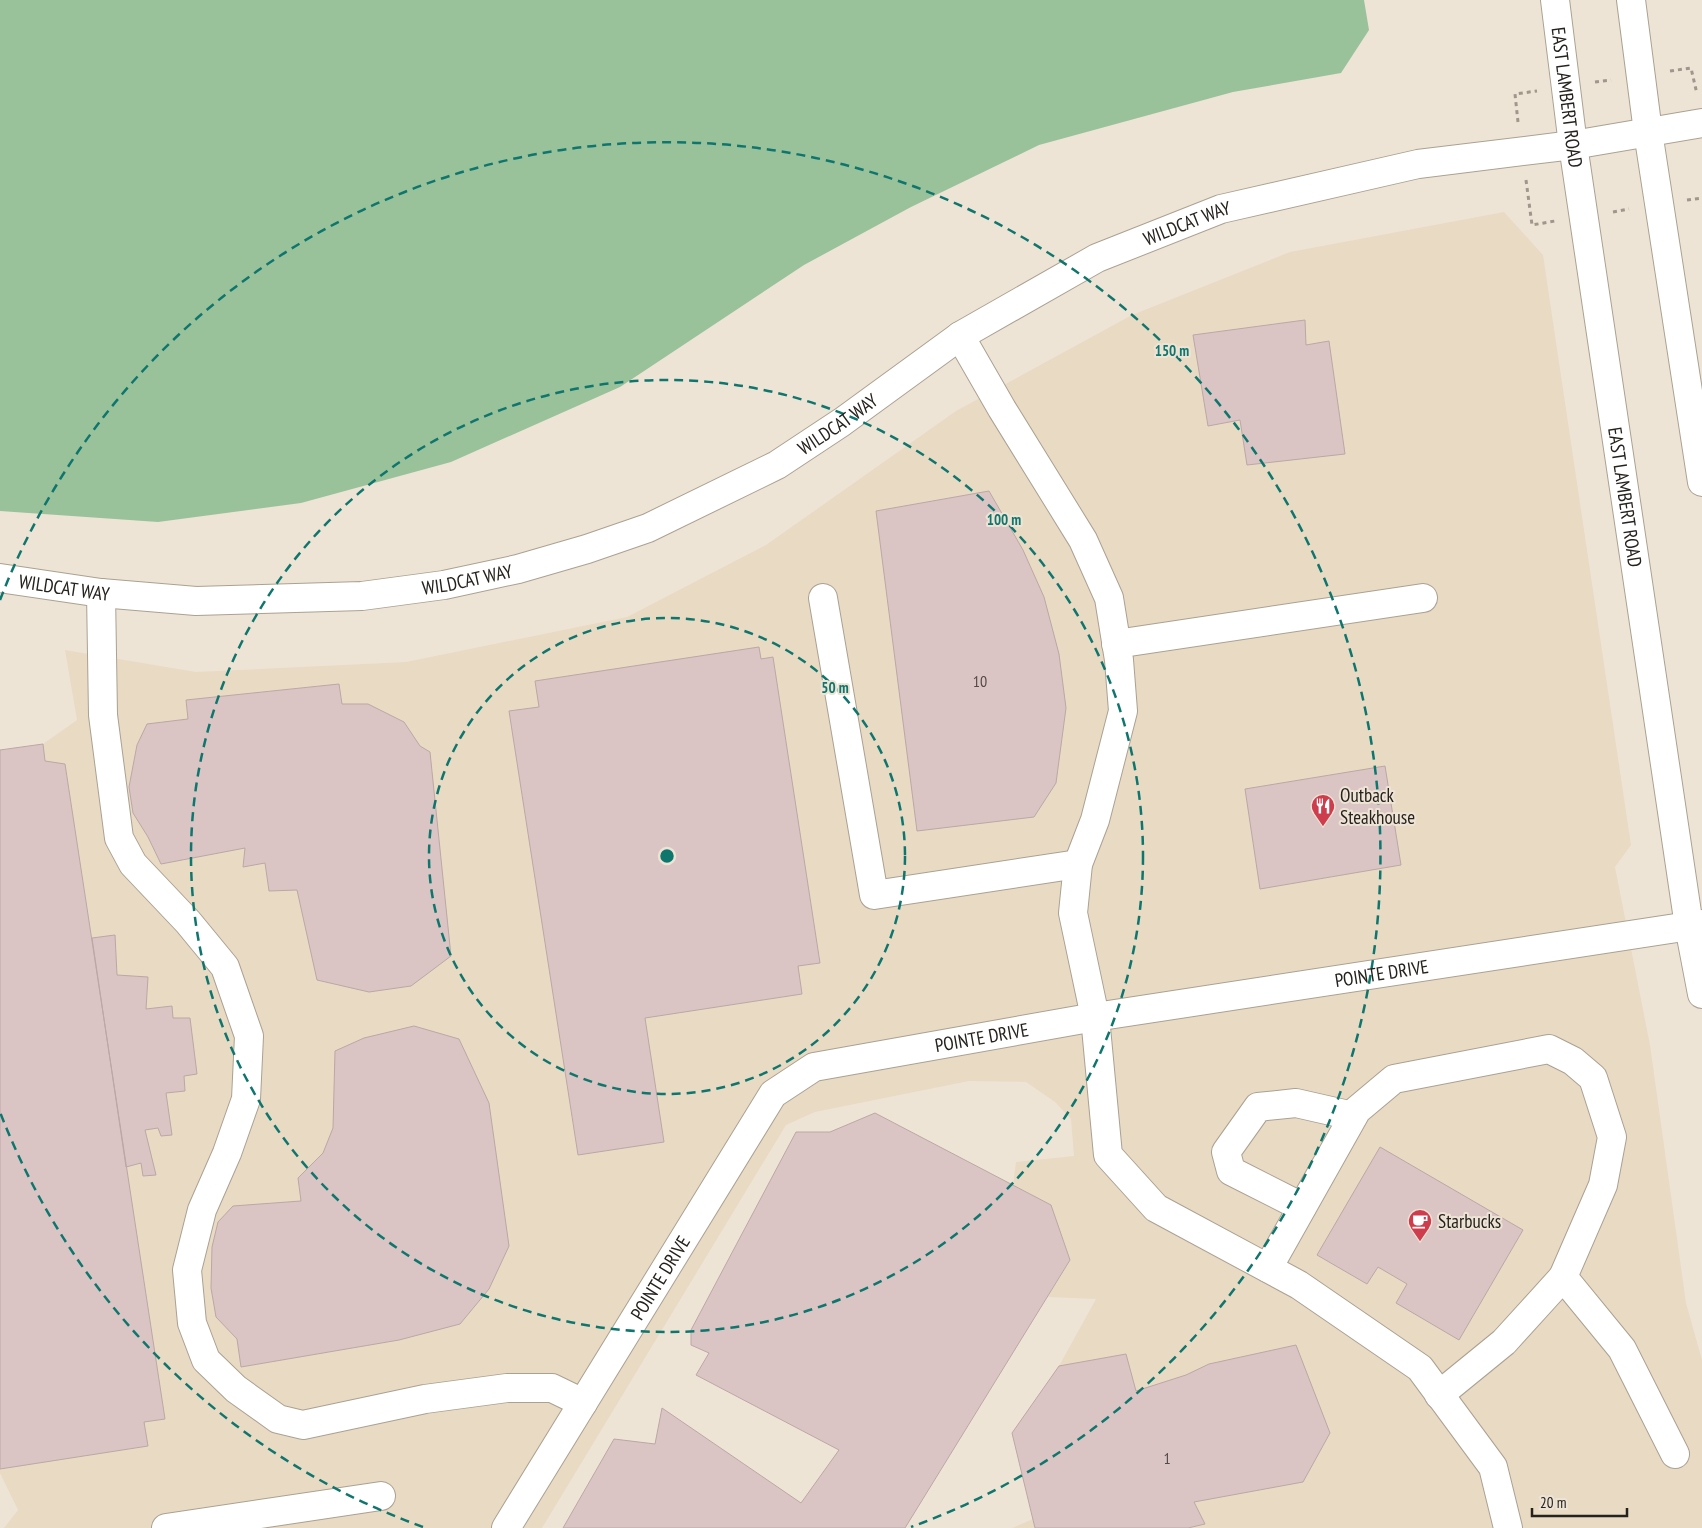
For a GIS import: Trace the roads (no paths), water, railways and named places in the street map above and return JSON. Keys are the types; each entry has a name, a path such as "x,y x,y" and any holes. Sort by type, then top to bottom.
{"street":[{"name":"EAST LAMBERT ROAD","path":"1555,0 1573,145 1696,924 1702,994"},
{"path":"1631,0 1648,132 1702,482"},
{"name":"WILDCAT WAY","path":"0,578 101,593 196,601 362,596 444,584 518,569 587,549 648,528 777,465 842,422 960,336 1097,258 1220,209 1418,164 1573,145 1702,123"},
{"path":"960,336 1002,409 1083,540 1109,598 1123,711 1096,820 1078,864 1073,913 1095,1017 1108,1155 1156,1208 1299,1285 1420,1368 1493,1468 1508,1528"},
{"path":"101,593 103,716 119,838 133,864 188,922 225,967 249,1036 246,1099 227,1153 202,1210 187,1270 192,1323 206,1360 236,1389 278,1419 303,1425 425,1399 506,1388 552,1388 583,1403"},
{"path":"823,598 874,895 1078,864"},
{"path":"1116,644 1423,598"},
{"name":"POINTE DRIVE","path":"506,1528 773,1094 814,1067 1095,1017 1696,924"},
{"path":"1268,1268 1353,1116 1357,1110 1394,1078 1549,1049 1573,1061 1592,1078 1612,1137 1603,1185 1563,1277 1504,1342 1439,1395"},
{"path":"1302,1207 1231,1171 1226,1152 1258,1106 1296,1104 1353,1116"},
{"path":"1563,1277 1622,1349 1675,1454"},
{"path":"166,1528 381,1496"}],"place":[{"name":"Outback Steakhouse","path":"1323,827"},
{"name":"Starbucks","path":"1420,1242"}]}
